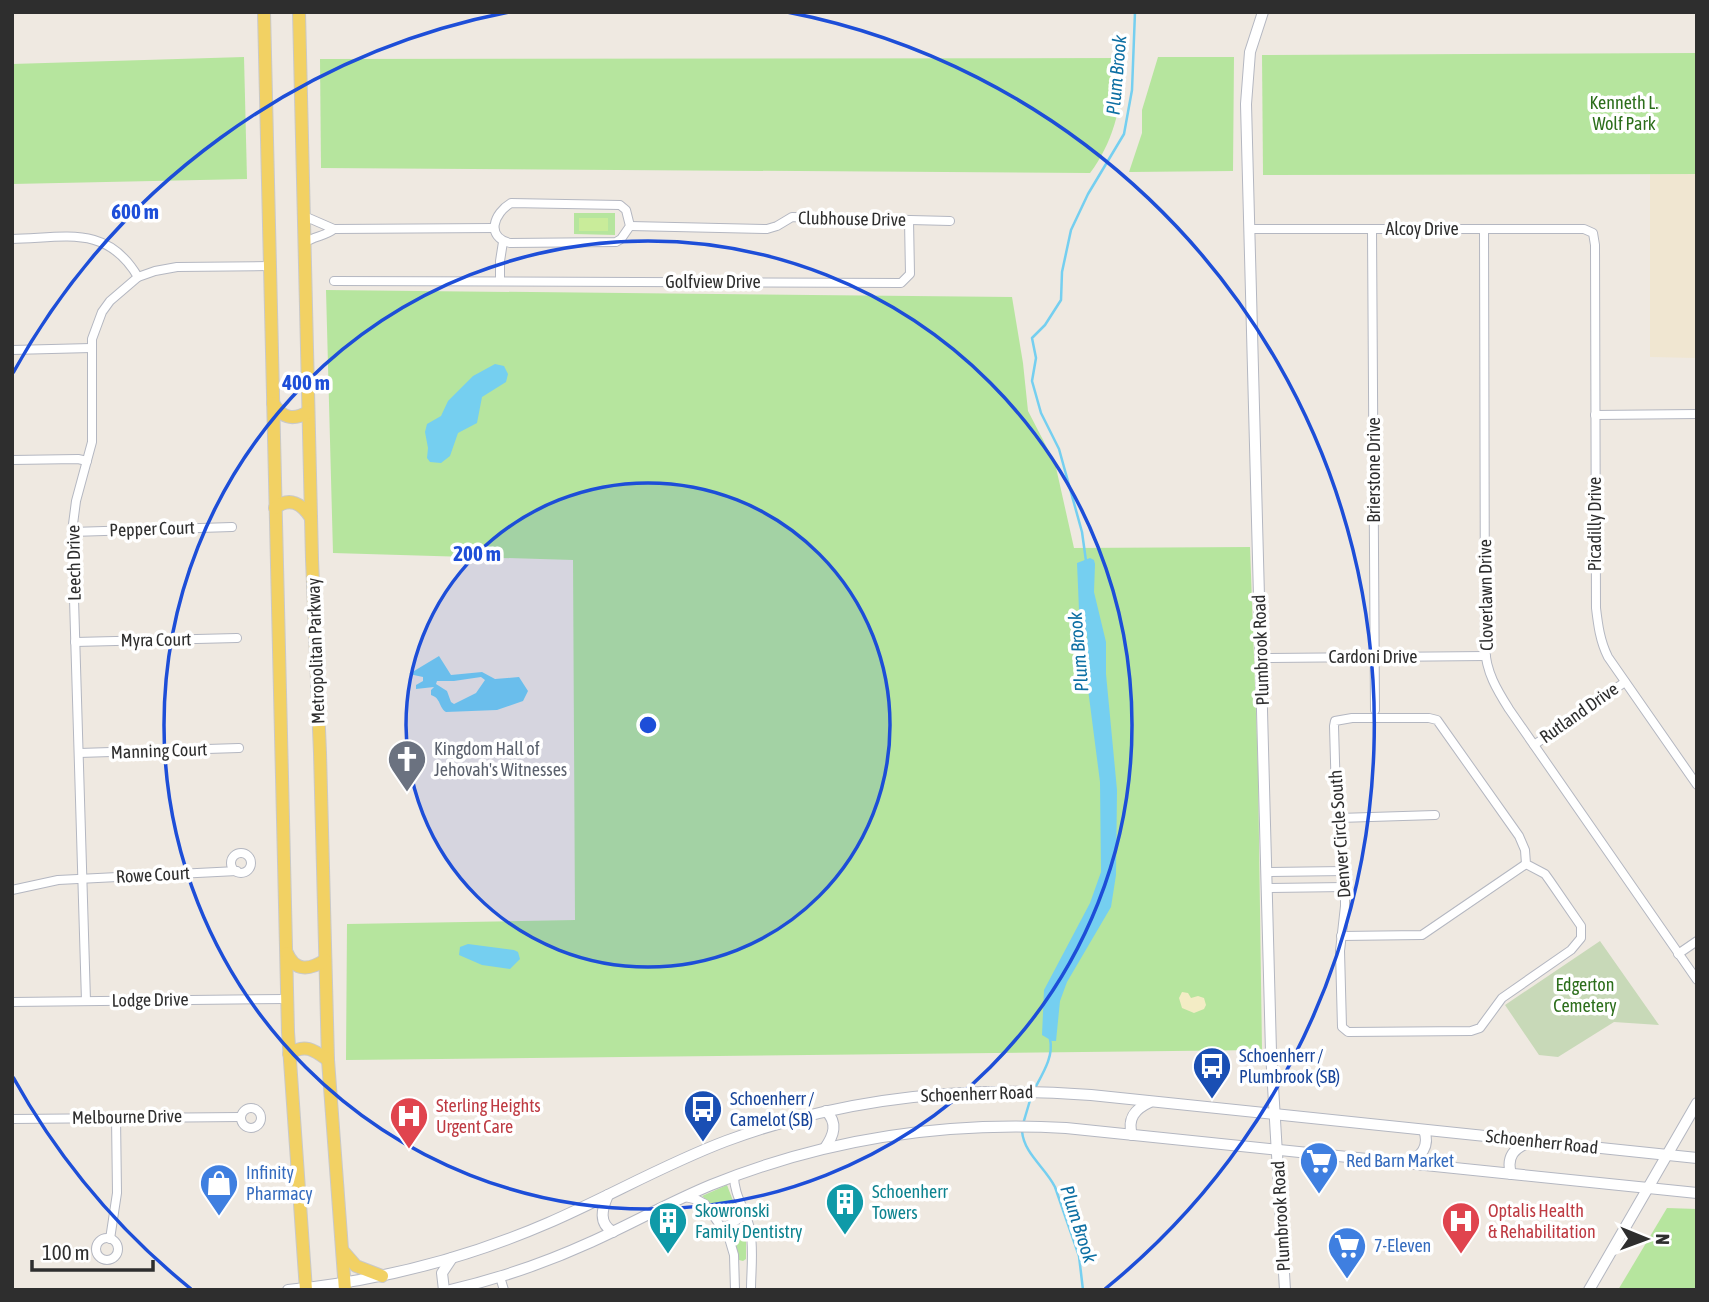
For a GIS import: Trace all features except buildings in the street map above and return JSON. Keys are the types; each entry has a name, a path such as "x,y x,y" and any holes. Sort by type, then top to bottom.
{"main road":[{"name":"Metropolitan Parkway","path":"264,12 287,999 306,1289"},
{"name":"Metropolitan Parkway","path":"299,12 328,1060 345,1286"},
{"name":"Plumbrook Road","path":"1263,12 1250,52 1246,83 1271,1052 1285,1290"},
{"path":"273,402 280,413 288,417 297,417 308,412"},
{"path":"275,508 285,502 297,503 311,519"},
{"path":"286,949 290,960 300,967 311,967 325,960"},
{"path":"289,1054 299,1048 308,1048 328,1060"},
{"name":"Schoenherr Road","path":"288,1290 345,1286 452,1258 521,1234 716,1145 826,1111 919,1095 1020,1091 1067,1093 1697,1158"},
{"path":"1132,1135 1132,1115 1151,1101"},
{"path":"1588,1290 1697,1103"},
{"path":"825,1147 834,1129 826,1111"},
{"name":"Schoenherr Road","path":"450,1290 500,1277 561,1255 734,1176 825,1147 919,1130 1018,1126 1066,1128 1697,1193"},
{"path":"1406,1163 1417,1158 1424,1150 1424,1130"},
{"path":"1511,1174 1509,1160 1513,1151 1533,1141"},
{"path":"608,1195 602,1216 604,1226 613,1232"},
{"path":"342,1250 356,1266 382,1276"},
{"path":"444,1290 442,1273 452,1258"}],"street":[{"path":"511,203 620,205 626,210 630,226 616,242 598,244 503,242 496,235 494,228 495,218 511,203"},
{"path":"304,216 334,229 494,228"},
{"name":"Clubhouse Drive","path":"630,226 767,229 792,217 950,221"},
{"name":"Golfview Drive","path":"500,281 901,283 910,274 909,220"},
{"path":"304,243 334,229"},
{"name":"Alcoy Drive","path":"1250,229 1588,229 1593,233"},
{"name":"Brierstone Drive","path":"1373,229 1375,710"},
{"name":"Cloverlawn Drive","path":"1484,229 1486,656 1494,685 1697,980"},
{"name":"Picadilly Drive","path":"1593,233 1595,608 1604,648 1697,785"},
{"path":"12,239 83,237 99,240 121,253 138,277"},
{"path":"334,282 500,281 503,242"},
{"name":"Leech Drive","path":"86,1001 72,531 76,501 93,433 91,348 96,327 110,301 138,277 167,268 270,266"},
{"path":"12,350 91,348"},
{"path":"1595,415 1697,414"},
{"path":"12,460 87,461"},
{"name":"Pepper Court","path":"72,531 232,527"},
{"name":"Myra Court","path":"75,642 237,638"},
{"name":"Cardoni Drive","path":"1261,658 1486,656"},
{"name":"Rutland Drive","path":"1534,745 1625,682"},
{"name":"Denver Circle South","path":"1352,718 1433,718 1519,836 1525,850 1526,864 1545,874 1579,922 1582,934 1571,950 1502,998 1480,1028 1471,1031 1344,1030 1341,1017 1341,936 1346,887 1339,818 1335,721 1352,718"},
{"name":"Manning Court","path":"79,753 239,748"},
{"path":"1339,818 1435,815"},
{"path":"225,871 235,856 240,853 246,854 250,859 249,869 237,872 232,861"},
{"path":"1341,936 1422,935 1526,864"},
{"path":"1267,872 1345,870"},
{"name":"Rowe Court","path":"12,890 58,880 237,872"},
{"path":"1268,888 1346,887"},
{"path":"1678,954 1697,941"},
{"name":"Lodge Drive","path":"12,1002 287,999"},
{"path":"110,1239 117,1193 116,1117"},
{"name":"Melbourne Drive","path":"12,1119 241,1117"},
{"path":"734,1176 735,1190 746,1215 751,1237 751,1290"},
{"path":"685,1197 698,1199 705,1204 723,1228 733,1249 735,1290"},
{"path":"723,1228 746,1215"},
{"path":"735,1266 751,1267"},
{"path":"500,1277 504,1290"}],"shaded area":[{"path":"1650,174 1697,174 1697,358 1650,357"}],"green space":[{"name":"Kenneth L. Wolf Park","path":"1697,53 1697,174 1263,175 1262,55"},
{"path":"244,57 247,179 12,184 12,64"},
{"path":"1158,57 1234,57 1233,171 1129,172 1142,133 1142,110"},
{"path":"1122,58 1122,88 1116,118 1106,147 1090,173 321,168 320,59"},
{"path":"574,213 615,213 615,235 574,234"},
{"path":"579,218 608,218 608,231 579,231"},
{"path":"326,290 1012,297 1028,411 1055,463 1074,548 1250,547 1258,769 1262,1050 346,1060 347,924 575,920 573,560 333,553"},
{"name":"Edgerton Cemetery","path":"1600,941 1659,1025 1614,1022 1558,1057 1539,1055 1505,1005"},
{"path":"727,1185 735,1206 733,1211 725,1216 718,1213 702,1196"},
{"path":"1667,1208 1697,1209 1697,1290 1618,1290"},
{"path":"736,1227 743,1228 746,1234 746,1259 743,1261 739,1260 733,1236"}],"sand":[{"path":"1182,992 1188,993 1191,998 1204,998 1204,1009 1194,1013 1182,1008 1179,998"}],"water":[{"path":"495,364 504,366 508,374 506,382 482,397 477,423 458,433 450,456 441,463 430,462 427,458 427,424 441,416 448,401 473,376"},
{"path":"1090,558 1095,564 1094,592 1106,642 1106,674 1117,790 1116,875 1111,907 1067,982 1060,1001 1056,1041 1052,1041 1042,1035 1044,990 1090,903 1101,872 1100,782 1088,689 1087,635 1079,610 1077,563"},
{"path":"439,656 451,675 482,672 495,679 519,677 528,691 523,701 497,710 446,712 437,698 431,695 434,687 416,689 423,677 409,674","holes":["481,677 485,680 476,693 454,704 447,691 436,684 437,681"]},
{"path":"468,944 514,950 518,952 520,959 510,969 482,965 459,955 460,947"}],"waterway":[{"name":"Plum Brook","path":"1086,561 1082,532 1059,449 1041,413 1032,381 1036,358 1032,338 1045,325 1061,300 1062,272 1071,230 1088,194 1124,134 1132,90 1135,12"},
{"name":"Plum Brook","path":"1035,1088 1049,1058 1050,1039"},
{"name":"Plum Brook","path":"1023,1124 1031,1097"},
{"name":"Plum Brook","path":"1022,1131 1031,1154 1055,1187 1079,1256 1083,1290"}],"place":[{"name":"Kingdom Hall of Jehovah's Witnesses","path":"407,793"},
{"name":"Schoenherr / Plumbrook (SB)","path":"1212,1100"},
{"name":"Schoenherr / Camelot (SB)","path":"703,1143"},
{"name":"Sterling Heights Urgent Care","path":"409,1150"},
{"name":"Red Barn Market","path":"1319,1195"},
{"name":"Infinity Pharmacy","path":"219,1217"},
{"name":"Schoenherr Towers","path":"845,1236"},
{"name":"Skowronski Family Dentistry","path":"668,1255"},
{"name":"Optalis Health & Rehabilitation","path":"1461,1255"},
{"name":"7-Eleven","path":"1347,1280"}]}
